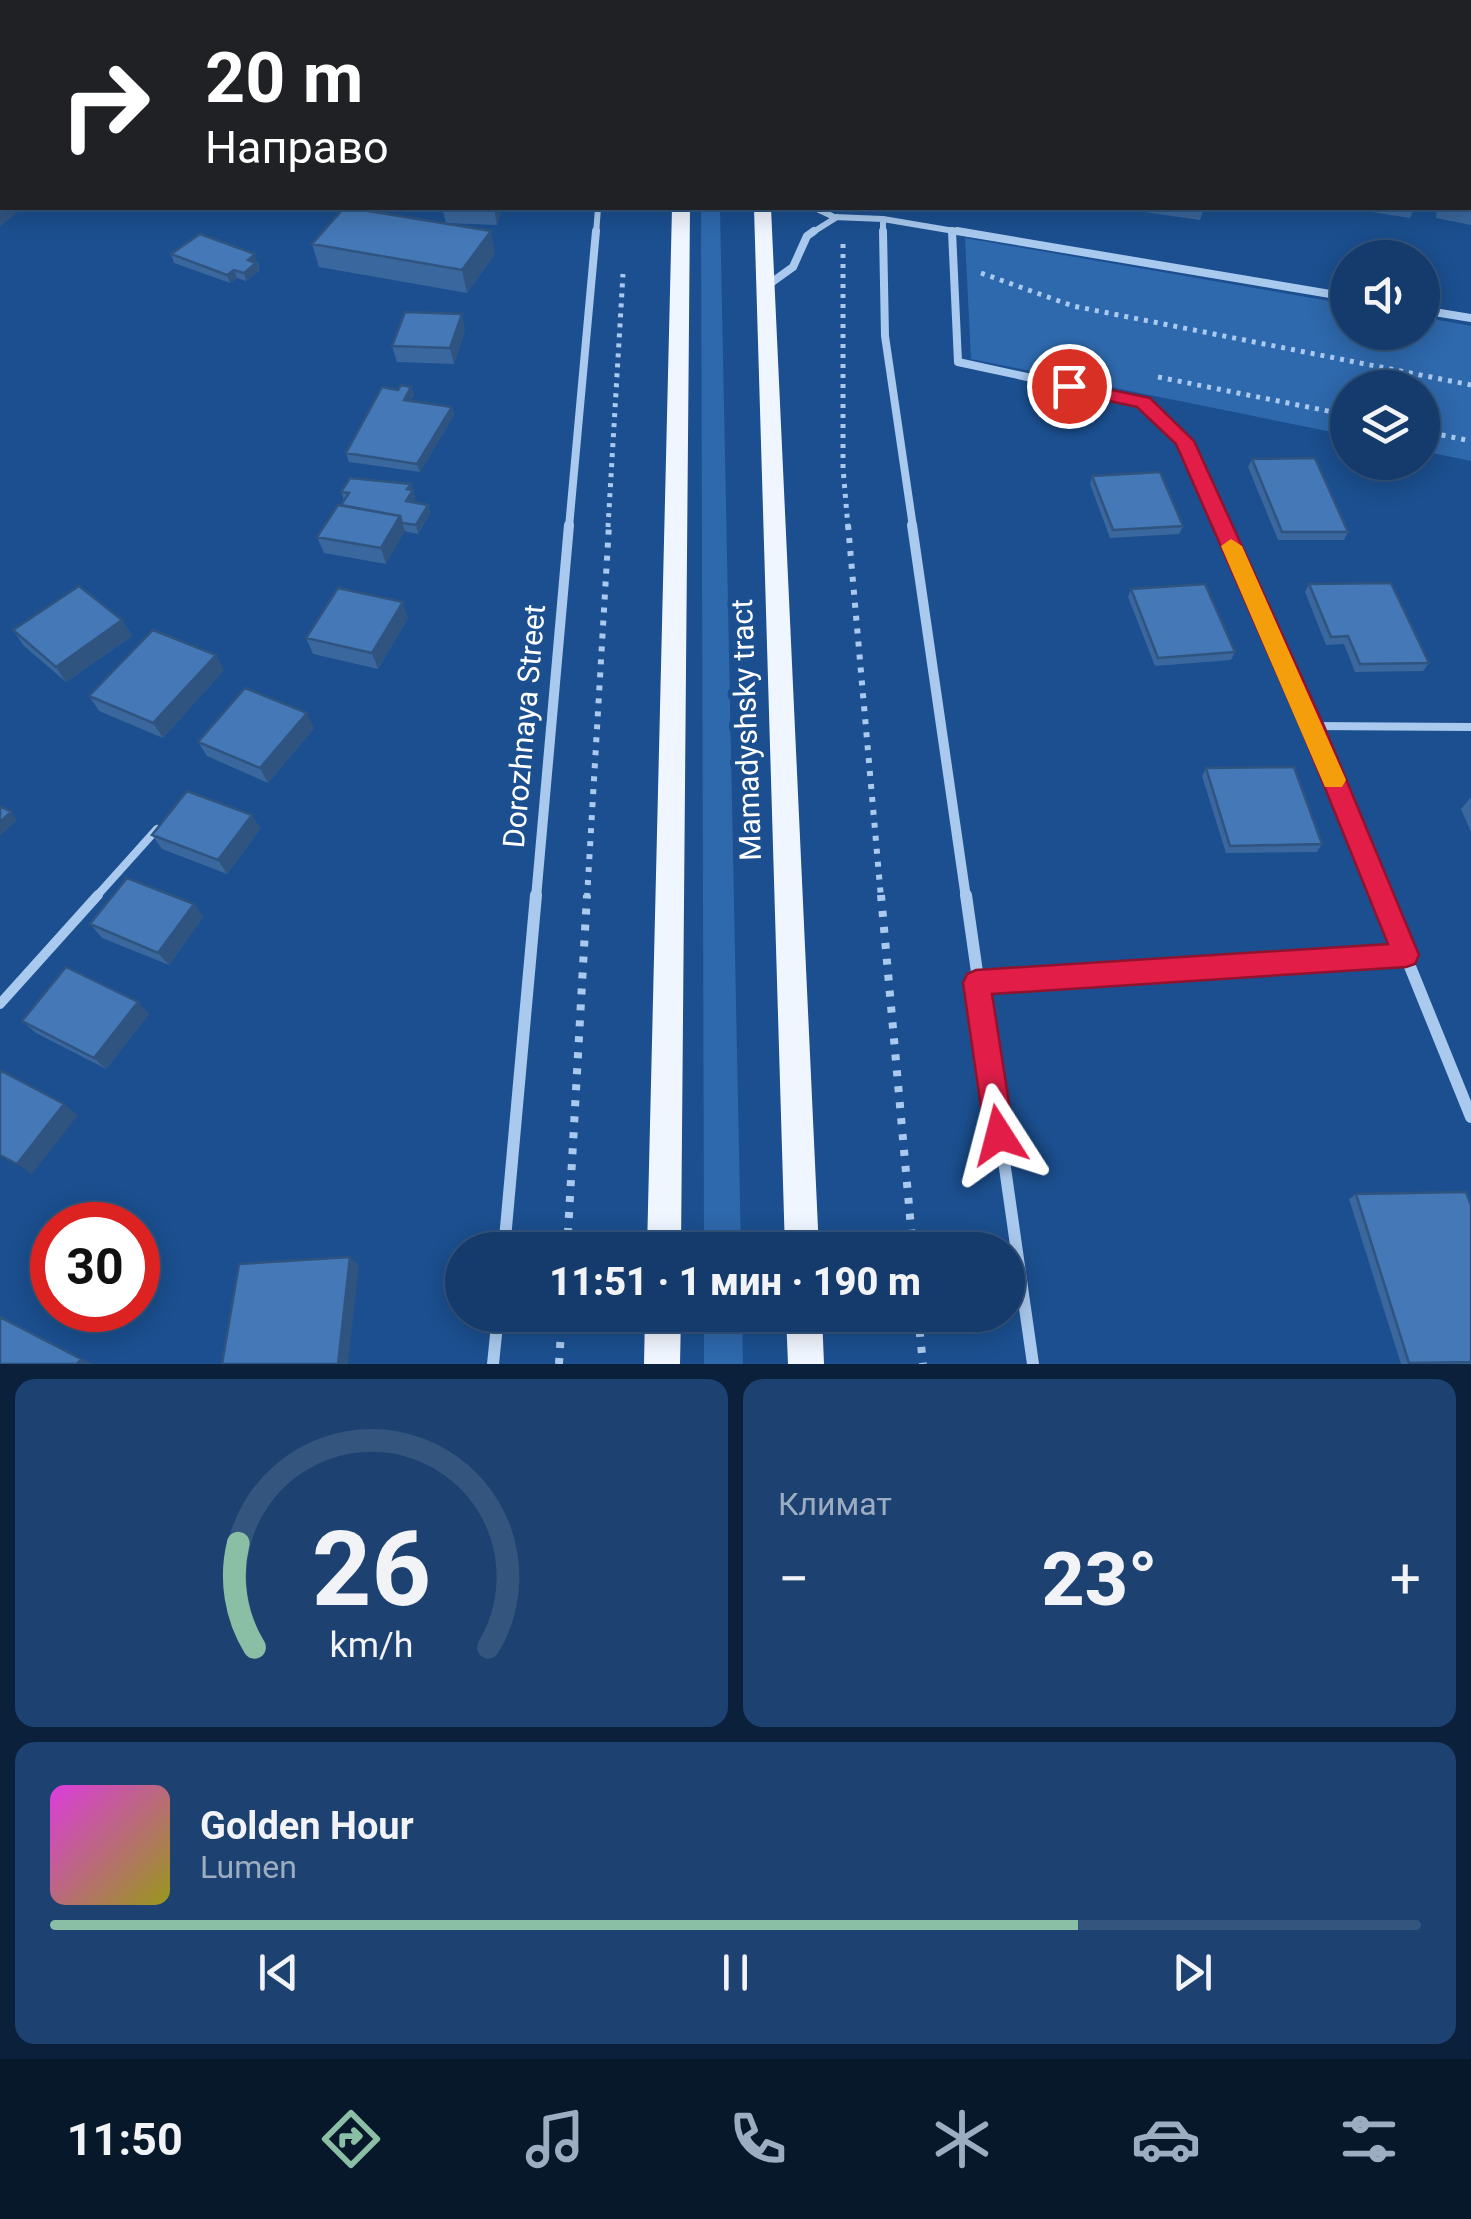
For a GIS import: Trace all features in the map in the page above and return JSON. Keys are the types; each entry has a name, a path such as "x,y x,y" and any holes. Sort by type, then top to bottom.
{"main road":[{"path":"664,1232 681,210"},
{"name":"Mamadyshsky tract","path":"762,210 801,1232"},
{"path":"662,1364 663,1332"},
{"path":"805,1332 806,1364"}],"street":[{"name":"Dorozhnaya Street","path":"506,1232 598,210"},
{"path":"768,285 793,267 807,236 843,214 1330,294"},
{"path":"884,220 886,336 1033,1364"},
{"path":"952,231 958,362 1144,402 1184,441 1312,726 1471,1117"},
{"path":"1440,313 1471,318"},
{"path":"494,1364 497,1332"}],"lane":[{"path":"1312,726 1471,727"},
{"path":"0,1004 158,829"},
{"path":"976,983 1406,955"}],"path":[{"path":"842,230 843,468 911,1232"},
{"path":"842,247 884,252"},
{"path":"954,263 1073,306 1471,386"},
{"path":"567,1232 624,266"},
{"path":"1144,402 1153,376 1330,412"},
{"path":"1440,435 1471,441"},
{"path":"559,1364 561,1332"},
{"path":"920,1332 923,1364"}],"shaded area":[{"path":"701,210 720,210 741,1232 704,1232"},
{"path":"965,238 1330,301 1330,350 1440,350 1440,320 1471,326 1471,461 1440,455 1440,370 1330,370 1330,432 971,359"},
{"path":"704,1332 742,1332 743,1364 704,1364"}],"building":[{"path":"342,210 491,231 462,270 312,244"},
{"path":"200,234 255,254 248,260 256,263 244,273 234,270 227,275 171,254"},
{"path":"405,312 462,314 450,348 392,346"},
{"path":"401,385 411,387 404,400 452,407 417,464 346,453 382,387 398,390"},
{"path":"1315,458 1348,532 1282,532 1252,459"},
{"path":"1160,472 1183,526 1113,530 1092,476"},
{"path":"350,478 411,484 407,489 413,490 406,501 428,505 416,525 402,523 400,516 341,505 349,493 341,492"},
{"path":"338,505 400,516 381,548 317,537"},
{"path":"1391,583 1429,663 1360,664 1348,636 1331,637 1309,584"},
{"path":"1205,584 1235,652 1158,658 1131,589"},
{"path":"79,586 122,620 56,667 13,630"},
{"path":"338,588 403,602 372,653 306,638"},
{"path":"153,630 216,655 153,723 89,696"},
{"path":"245,688 307,713 260,768 198,742"},
{"path":"1294,767 1322,844 1230,846 1206,768"},
{"path":"187,791 252,815 218,860 152,835"},
{"path":"0,806 11,812 0,822"},
{"path":"127,878 194,904 158,953 90,924"},
{"path":"66,967 138,1002 94,1058 22,1021"},
{"path":"0,1070 64,1104 17,1164 0,1155"},
{"path":"1466,1192 1471,1205 1471,1362 1409,1363 1356,1194"},
{"path":"350,1257 338,1364 222,1364 239,1264"},
{"path":"0,1317 81,1359 77,1364 0,1364"}],"slow traffic":[{"path":"1231,546 1334,780"}],"route":[{"path":"999,1135 976,983 1406,955 1312,726 1184,441 1144,402 1069,386"}]}
